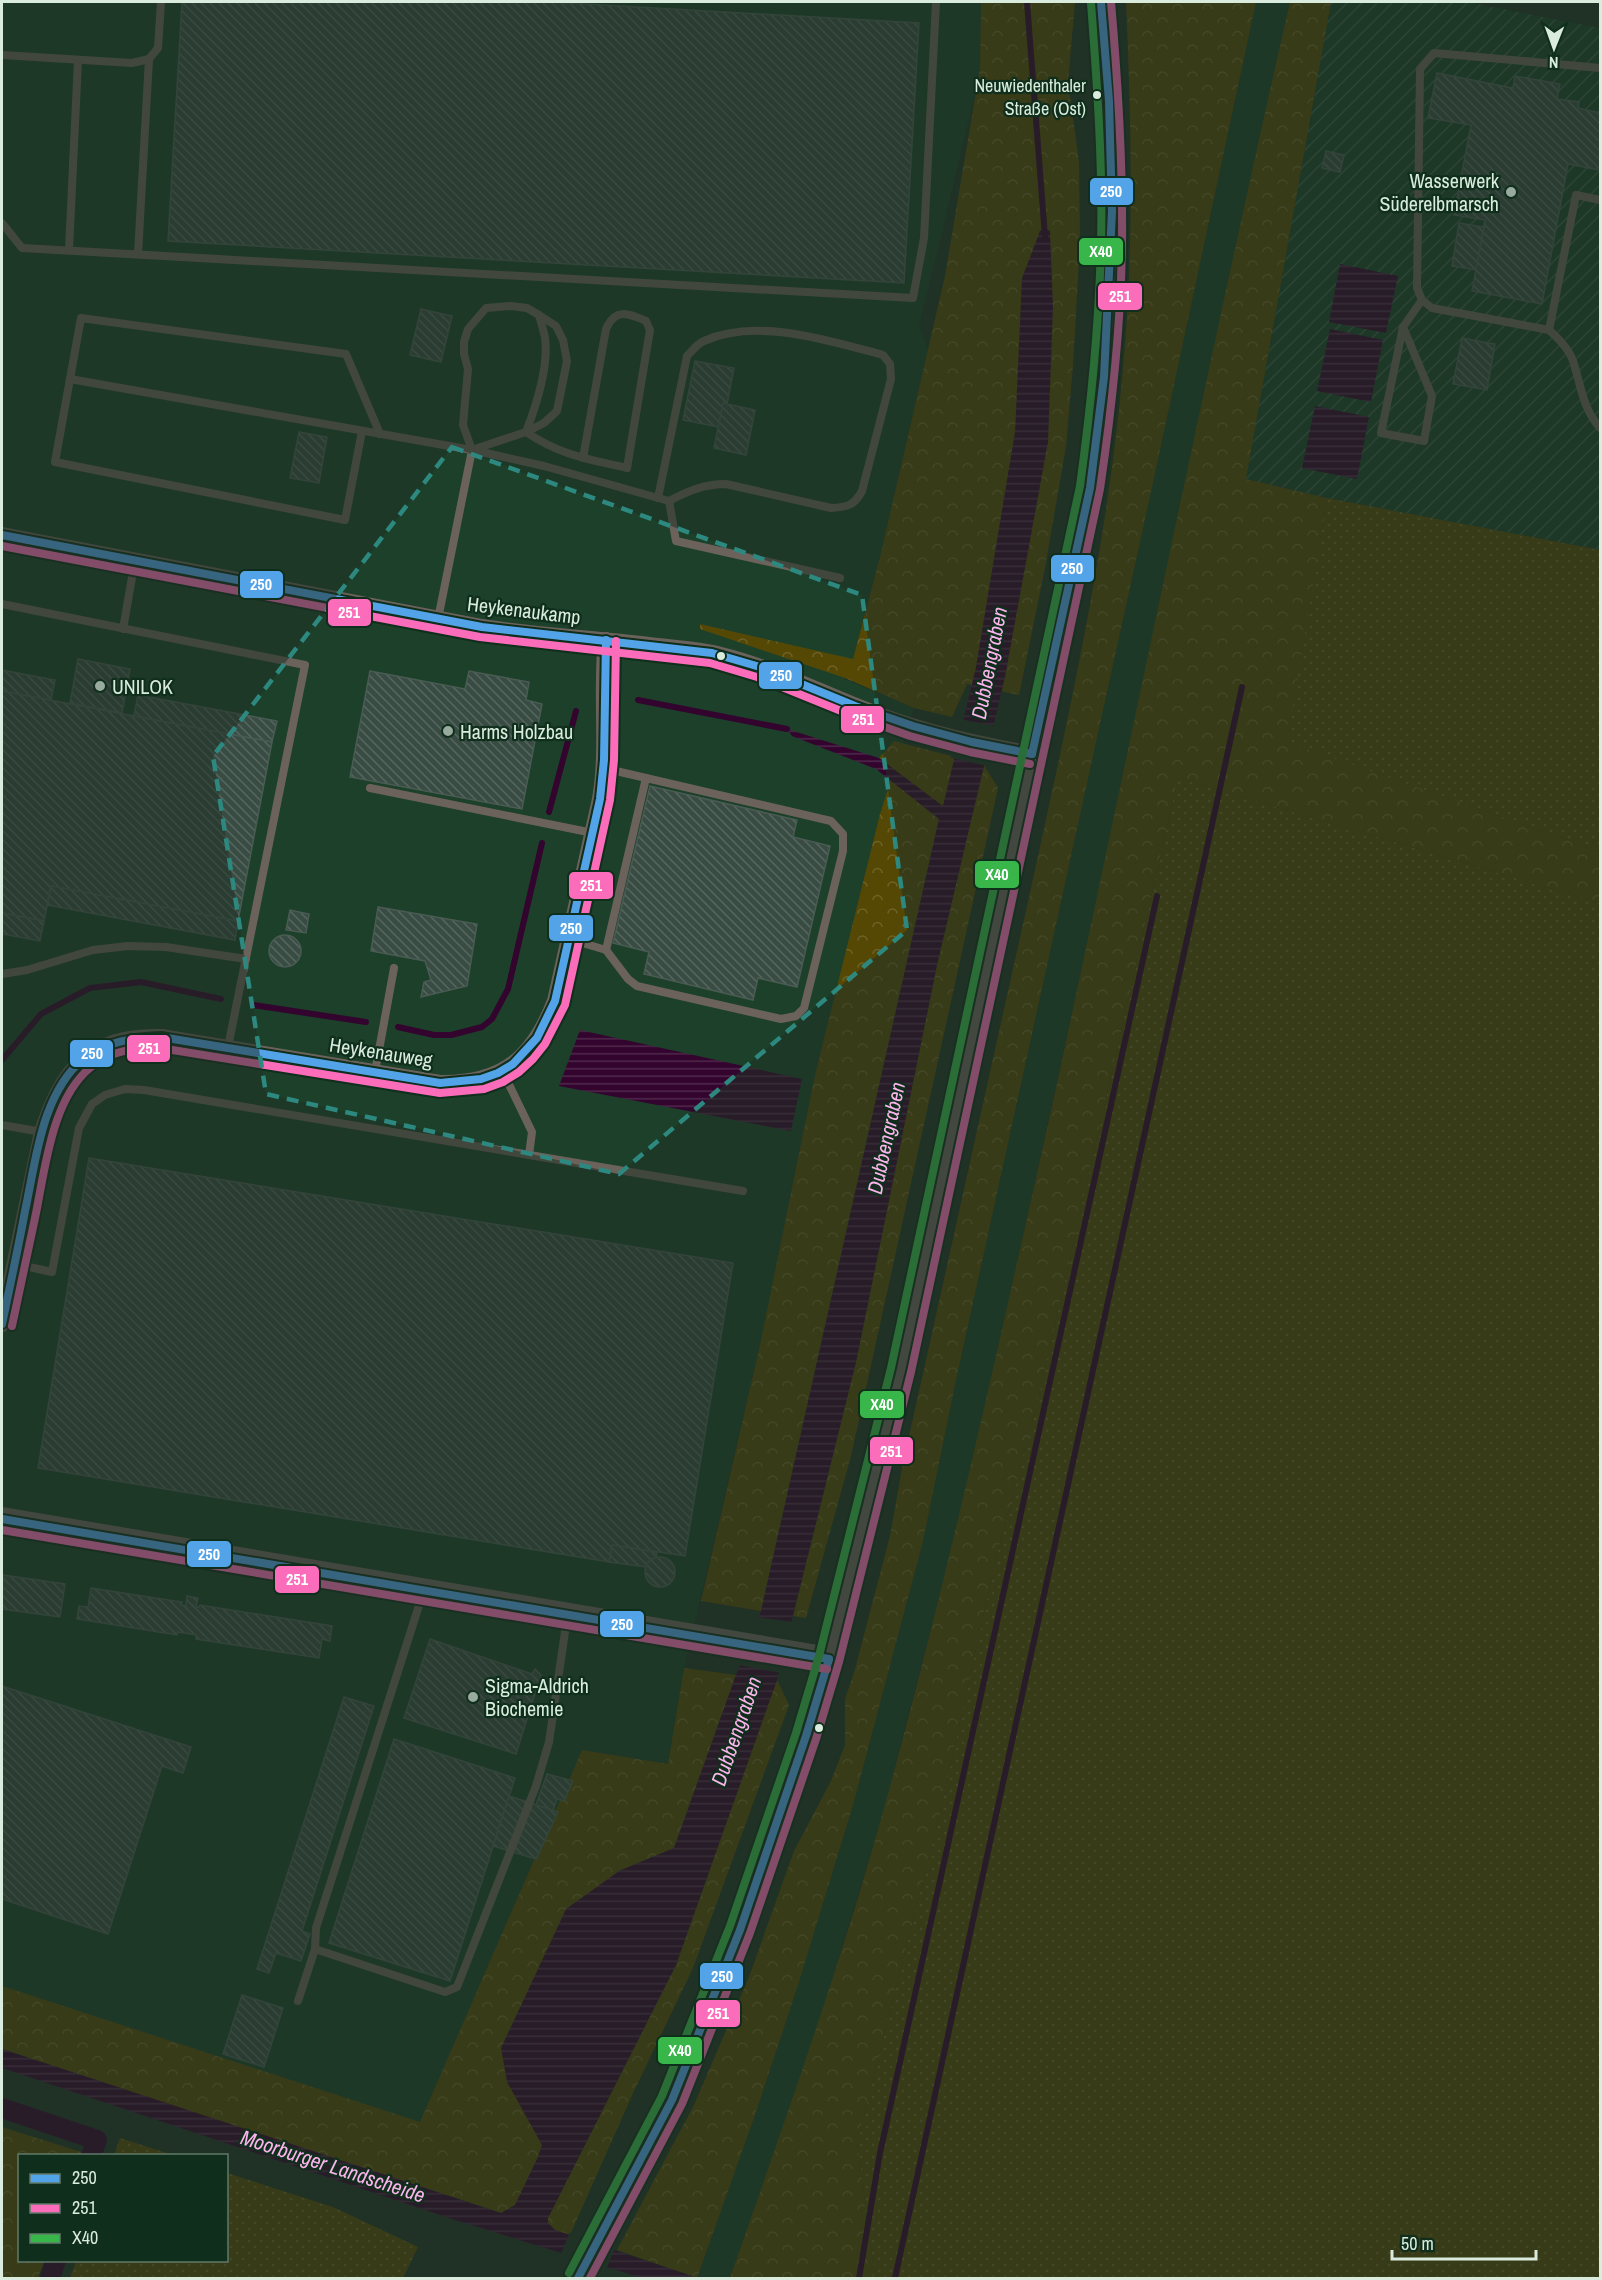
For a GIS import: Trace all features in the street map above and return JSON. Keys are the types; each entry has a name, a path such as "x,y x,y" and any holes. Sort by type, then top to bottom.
{"main road":[{"path":"583,2271 672,2100 723,1973 783,1804 829,1659 901,1370 1090,488 1104,377 1112,211 1108,92 1101,2"},
{"path":"2,1519 829,1659"}],"street":[{"name":"Heykenaukamp","path":"2,535 524,634 606,640 721,655 787,677 917,729 991,747 1032,754"},
{"name":"Heykenauweg","path":"2,1324 42,1132 51,1105 61,1084 73,1069 102,1046 138,1036 161,1037 440,1083 461,1083 502,1070 520,1059 534,1044 546,1025 555,1001 602,789 603,676 606,640"}],"lane":[{"path":"138,254 149,59 158,48 161,2"},
{"path":"2,223 22,248 913,298 924,238 936,2"},
{"path":"1600,68 1434,53 1420,69 1418,288 1422,300 1432,308 1549,330 1559,339 1572,359 1585,404 1600,428"},
{"path":"2,55 132,63 149,59"},
{"path":"69,250 78,60"},
{"path":"1549,330 1575,195 1600,200"},
{"path":"1403,327 1432,396 1424,441 1381,433 1403,327 1422,300"},
{"path":"438,619 472,450 463,425 468,369 464,342 468,329 486,308 511,306 527,308 556,326 563,340 567,361 557,411 544,423 526,432 472,450"},
{"path":"526,432 546,446 563,453 583,458 627,468 650,330 646,321 634,315 619,314 611,319 606,329 583,458"},
{"path":"526,432 536,404 545,358 545,339 539,315"},
{"path":"362,430 345,520 55,462 81,318 346,354 380,434"},
{"path":"70,379 472,450 544,466 658,498 669,501 692,489 712,484 726,484 831,508 848,507 856,502 862,491 891,379 890,364 883,355 803,335 771,331 728,333 702,341 687,356 658,498"},
{"path":"669,501 676,541 840,578"},
{"path":"123,628 135,560"},
{"path":"2,604 305,665 228,1047"},
{"path":"569,939 606,950 628,979 637,986 781,1019 796,1016 804,1008 843,851 843,834 831,821 603,768"},
{"path":"606,950 646,778"},
{"path":"370,788 592,833"},
{"path":"2,974 39,967 93,950 128,946 166,947 246,959"},
{"path":"375,1072 394,968"},
{"path":"502,1070 532,1132 529,1155"},
{"path":"15,1264 52,1272 79,1128 92,1104 105,1095 125,1089 144,1090 743,1191"},
{"path":"2,1125 42,1132"},
{"path":"298,2001 315,1949 316,1928 424,1590"},
{"path":"315,1949 445,1992 457,1987 536,1786 549,1742 568,1614"}],"highlighted area":[{"path":"452,447 862,595 907,930 619,1174 266,1094 213,756"}],"shaded area":[{"path":"2,2 981,2 980,73 919,326 928,349 880,557 853,659 845,679 914,708 879,819 815,1075 760,1345 684,1668 668,1764 582,1750 420,2123 2,1995"},
{"path":"1256,2 1290,2 1206,382 1131,743 990,1386 952,1547 883,1812 829,1990 784,2125 730,2278 697,2278 798,1985 853,1805 923,1541"},
{"name":"Wasserwerk Süderelbmarsch","path":"1331,2 1467,2 1600,28 1600,550 1327,498 1246,479"}],"green space":[{"path":"981,2 1075,2 1068,82 1079,162 1080,243 1066,446 1045,568 1019,695 967,684 952,717 914,708 845,678 700,629 700,624 853,659 880,557 945,276 980,68"},
{"path":"1126,2 1256,2 923,1541 853,1805 798,1985 697,2278 617,2250 694,2105 749,1977 794,1851 831,1781 845,1745 845,1699 890,1536 903,1463 1058,764 1099,555 1118,415 1128,301 1131,173"},
{"path":"1290,2 1331,2 1246,479 1327,498 1287,742 1600,851 1600,903 1178,778 1039,1395 997,1554 938,1822 857,2142 875,2278 730,2278 811,2045 849,1927 884,1808 931,1631 1054,1097"},
{"path":"1327,498 1600,550 1600,851 1286,742"},
{"path":"894,741 955,757 943,807 879,758"},
{"path":"984,765 998,788 851,1456 806,1618 793,1616 856,1362 937,965"},
{"path":"1178,778 1600,903 1600,2278 875,2278 857,2142 938,1822 997,1554 1039,1395"},
{"path":"891,780 939,819 761,1611 701,1601 760,1345 815,1075 880,814"},
{"path":"684,1668 736,1675 674,1848 619,1871 536,2133 542,2145 538,2157 515,2205 501,2213 2,2049 2,1986 420,2122 582,1750 668,1764"},
{"path":"777,1680 789,1705 693,1968 634,2091 570,2235 555,2230 548,2223 548,2218 676,1965"},
{"path":"2,2127 81,2152 80,2154 18,2154 18,2262 44,2262 38,2278 2,2278"},
{"path":"120,2138 170,2154 114,2154"},
{"path":"228,2173 333,2207 418,2247 403,2278 70,2278 76,2262 228,2262"}],"water":[{"name":"Moorburger Landscheide","path":"1045,229 1050,231 1053,307 1048,442 1005,677 937,965 856,1362 777,1680 676,1965 548,2218 548,2223 555,2230 698,2278 642,2278 455,2220 2,2068 2,2049 501,2213 515,2205 542,2145 507,2082 501,2048 566,1909 619,1871 674,1848 761,1611 939,819 876,769 792,736 787,729 879,758 943,806 976,667 1015,432 1022,278 1040,231"},
{"path":"1340,264 1398,276 1386,333 1329,322"},
{"path":"1330,329 1383,340 1371,402 1317,391"},
{"path":"1315,406 1369,417 1357,479 1302,468"},
{"path":"580,1030 802,1079 791,1131 559,1086"}],"pier":[{"path":"960,719 996,726 987,766 951,758"},
{"path":"756,1617 794,1622 782,1673 737,1665"},
{"path":"570,2232 615,2248 606,2270 561,2254"}],"building":[{"path":"182,2 551,2 919,23 904,283 168,241"},
{"name":"Wasserwerk Süderelbmarsch","path":"1437,73 1513,88 1515,76 1560,84 1557,99 1579,102 1578,108 1600,113 1600,170 1568,164 1542,304 1472,291 1485,220 1454,215 1471,125 1428,118"},
{"path":"1326,151 1344,155 1340,172 1322,168"},
{"path":"1459,223 1484,227 1476,270 1452,266"},
{"path":"421,309 452,316 441,362 410,355"},
{"path":"1462,338 1495,344 1487,390 1453,384"},
{"path":"695,361 734,368 727,404 723,403 719,427 683,420"},
{"path":"723,403 755,410 746,455 714,448"},
{"path":"299,432 327,437 319,483 290,478"},
{"name":"UNILOK","path":"78,659 130,669 122,713 70,703"},
{"path":"2,670 55,680 51,700 2,691"},
{"name":"Harms Holzbau","path":"370,671 465,689 469,671 529,682 526,700 542,704 522,809 350,777"},
{"path":"2,691 272,742 238,921 51,886 44,921 2,913"},
{"path":"138,695 277,721 272,742 134,716"},
{"path":"650,786 797,820 793,837 830,846 797,987 758,978 753,1000 644,974 649,952 613,943"},
{"path":"51,886 238,921 235,940 47,905"},
{"path":"378,907 477,924 467,986 421,997 424,982 431,980 425,961 371,951"},
{"path":"290,910 309,914 306,933 286,930"},
{"path":"2,913 44,921 40,941 2,934"},
{"path":"285,935 297,939 301,951 297,963 285,967 273,963 269,951 273,939"},
{"path":"89,1158 733,1263 685,1556 612,1545 609,1562 38,1468"},
{"path":"612,1545 657,1552 656,1558 646,1567 609,1562"},
{"path":"660,1557 666,1558 674,1566 674,1578 666,1586 660,1587 654,1586 646,1578 645,1572 646,1566 654,1558"},
{"path":"3,1575 65,1584 60,1617 2,1609"},
{"path":"91,1588 182,1602 181,1605 186,1606 187,1596 198,1598 196,1607 200,1605 332,1626 330,1641 322,1639 319,1658 196,1639 196,1635 178,1632 177,1635 77,1619 79,1606 88,1607"},
{"name":"Sigma-Aldrich Biochemie","path":"430,1639 532,1674 535,1669 541,1675 516,1754 404,1718"},
{"path":"2,1686 191,1747 183,1773 162,1766 108,1934 2,1899"},
{"path":"344,1697 374,1706 302,1931 310,1934 301,1961 276,1953 269,1973 257,1969"},
{"path":"394,1739 515,1778 450,1981 329,1943"},
{"path":"547,1774 573,1781 564,1801 557,1799 553,1811 536,1805"},
{"path":"509,1796 558,1812 536,1859 493,1846"},
{"path":"242,1995 283,2008 264,2067 223,2054"}],"waterway":[{"name":"Dubbengraben","path":"1027,2 1045,237"},
{"path":"895,2278 1242,687"},
{"path":"638,700 787,729"},
{"path":"549,812 576,711"},
{"path":"398,1027 434,1035 451,1035 482,1027 492,1019 508,989 542,843"},
{"path":"859,2278 880,2153 1157,896"},
{"path":"2,1060 41,1014 90,988 141,982 221,999"},
{"path":"253,1005 366,1022"},
{"path":"2,2108 97,2140 92,2154"},
{"path":"50,2278 55,2262"}],"transit line":[{"name":"250","path":"1032,754 1090,488 1104,377 1112,211 1109,101 1101,2"},
{"name":"251","path":"590,2278 682,2104 750,1933 816,1739 839,1662 911,1372 1100,489 1115,367 1122,244 1120,123 1111,2"},
{"name":"X40","path":"569,2273 662,2096 730,1926 796,1733 819,1656 891,1368 1080,486 1094,366 1101,245 1100,154 1091,3"},
{"name":"250","path":"2,535 482,627 712,653 760,667 855,706 913,726 972,742 1032,754"},
{"name":"251","path":"2,546 480,637 710,663 757,677 910,736 970,752 1030,764"},
{"name":"250","path":"2,1324 37,1150 49,1110 69,1074 83,1059 101,1048 140,1038 161,1037 440,1083 481,1079 498,1073 513,1064 537,1038 555,1001 600,799 604,760 606,640"},
{"name":"251","path":"12,1326 58,1116 78,1081 99,1061 132,1050 160,1048 440,1093 484,1089 503,1082 533,1059 545,1044 565,1005 610,800 614,760 616,641"},
{"name":"250","path":"2,1519 829,1659"},
{"name":"251","path":"2,1530 827,1669"},
{"name":"250","path":"578,2278 672,2100 740,1930 806,1736 829,1659"}],"place":[{"name":"Neuwiedenthaler Straße (Ost)","path":"1097,95"},
{"name":"Wasserwerk Süderelbmarsch","path":"1511,192"},
{"name":"UNILOK","path":"100,686"},
{"name":"Harms Holzbau","path":"448,731"},
{"name":"Sigma-Aldrich Biochemie","path":"473,1697"}]}
